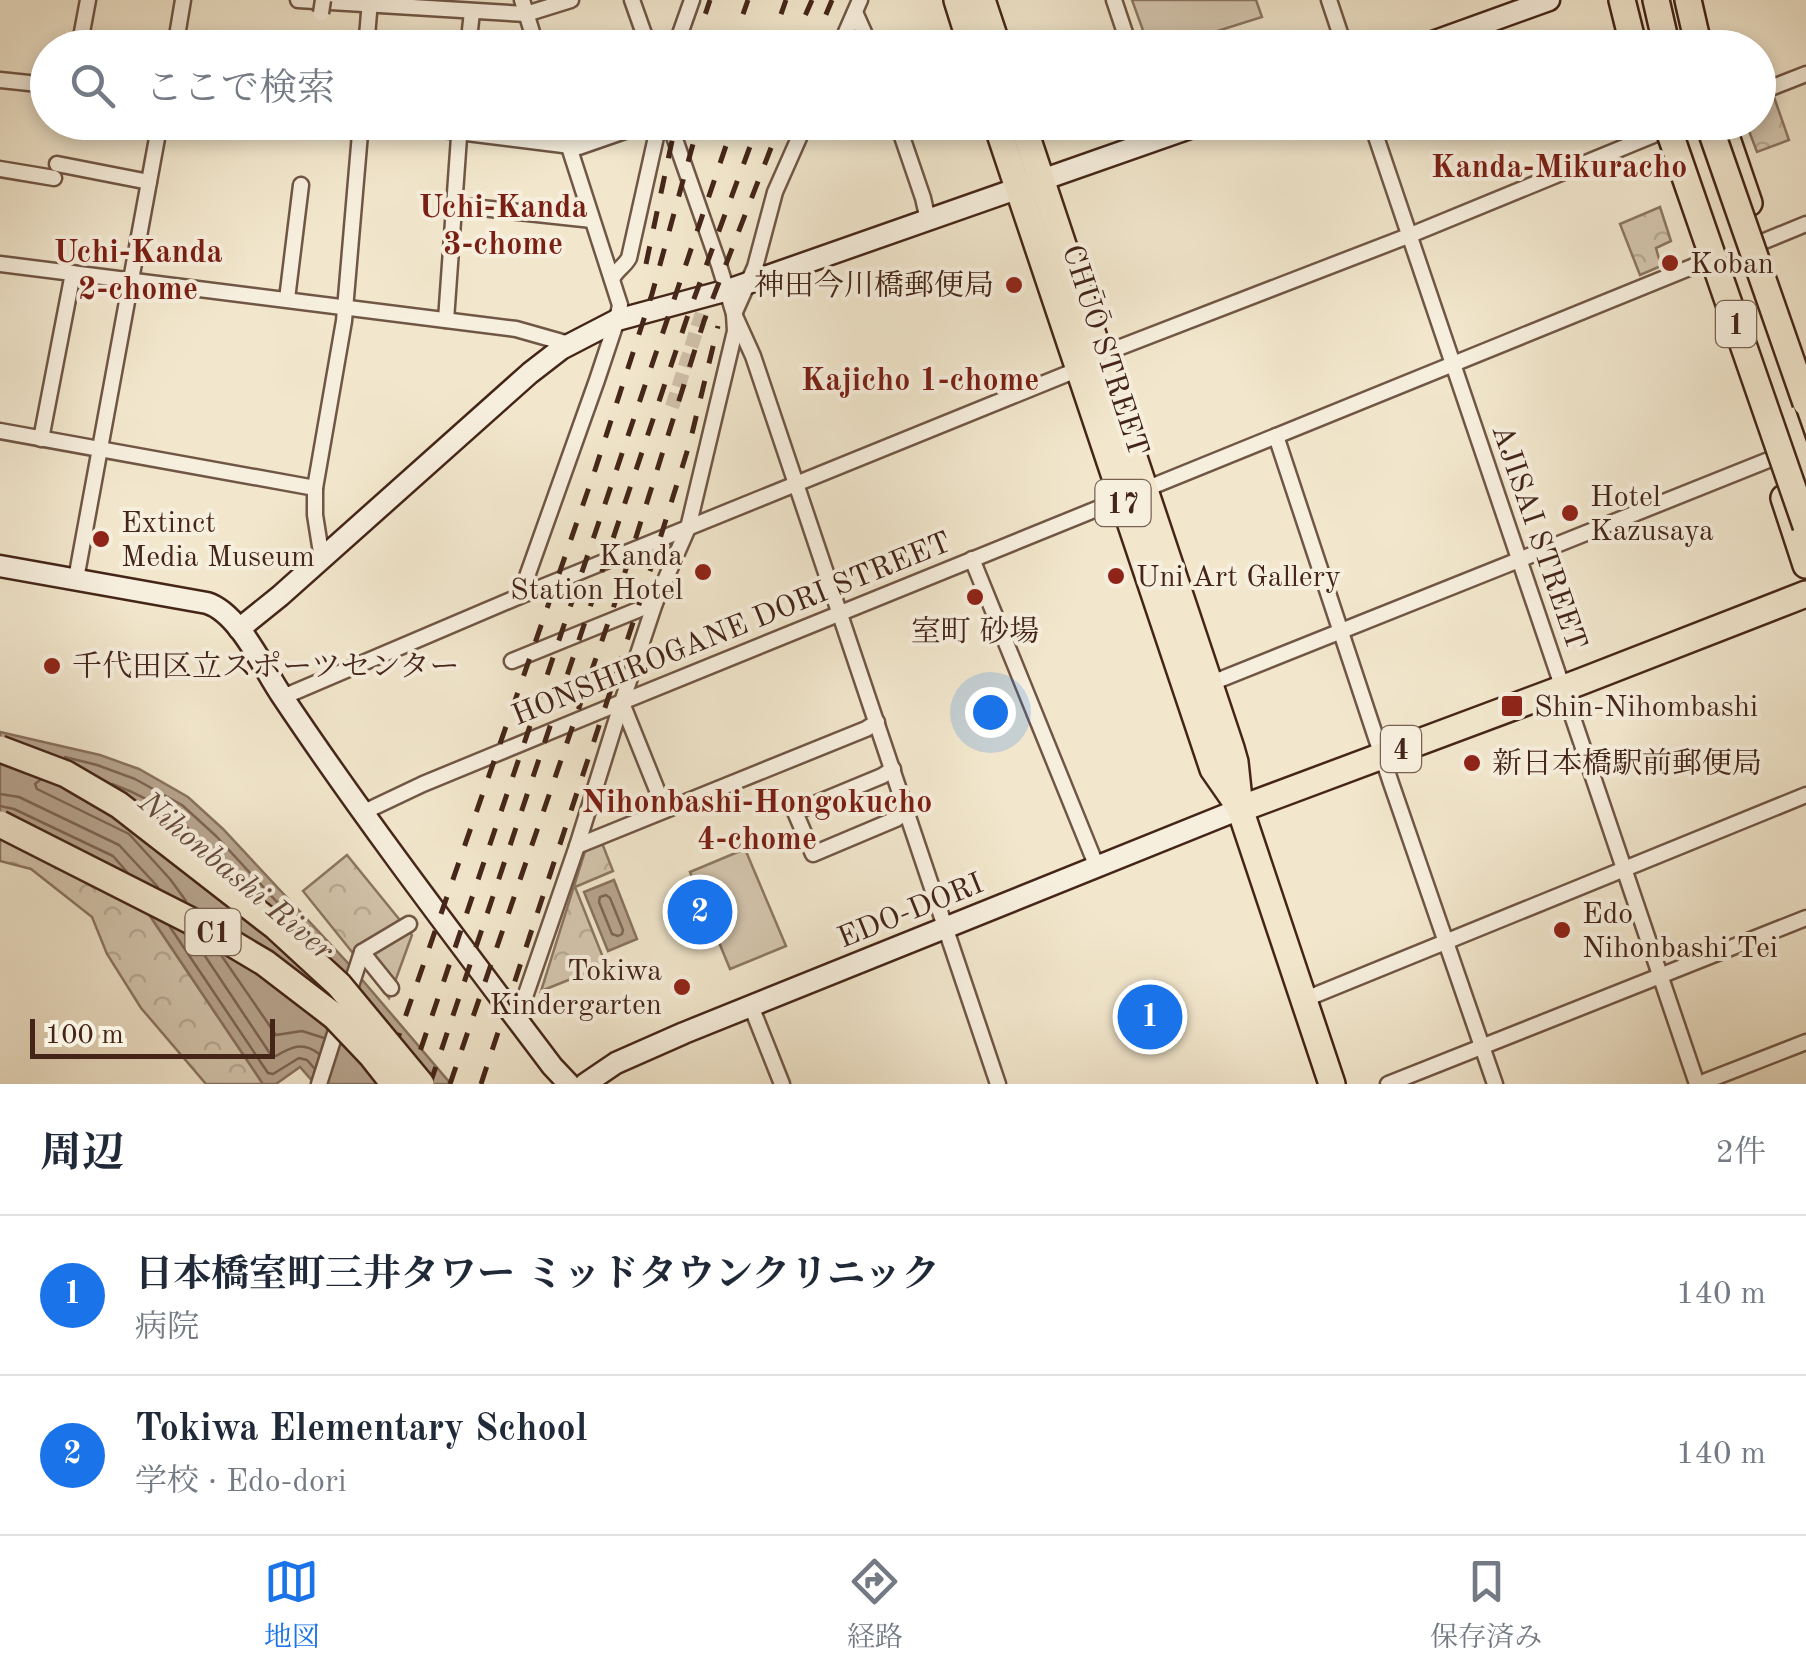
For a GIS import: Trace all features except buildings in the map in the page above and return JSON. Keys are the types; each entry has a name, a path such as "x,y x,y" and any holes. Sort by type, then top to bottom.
{"highway":[{"path":"957,0 966,30"},
{"path":"982,0 992,30"},
{"path":"1622,0 1630,30"},
{"path":"1634,0 1640,30"},
{"path":"1656,0 1663,30"},
{"path":"1675,0 1681,30"},
{"path":"1688,0 1694,30"},
{"name":"17","path":"1006,140 1030,185 1100,355 1132,493"},
{"name":"17","path":"1024,140 1030,185"},
{"path":"1666,140 1806,565"},
{"name":"1","path":"1667,140 1806,526"},
{"path":"1700,140 1806,368"},
{"name":"1","path":"1714,140 1806,404"},
{"path":"1727,140 1744,187 1754,294"},
{"name":"CHŪŌ STREET","path":"1030,185 1078,370 1209,684 1235,762 1240,809 1332,1084"},
{"path":"1744,187 1754,294 1806,441"},
{"path":"1680,190 1742,297 1806,480"},
{"name":"CHŪŌ STREET","path":"1132,493 1213,770 1240,809"},
{"name":"4","path":"1240,809 1806,594"},
{"name":"C1","path":"0,750 66,774 119,805 276,927 339,985 421,1084"},
{"name":"C1","path":"0,824 214,932 265,964 334,1016 394,1084"}],"main road":[{"path":"1466,30 1548,0"},
{"path":"238,629 322,560 530,373 569,344 617,320 728,290 1030,185 1136,140"},
{"path":"0,566 211,604 223,611 556,1075 569,1084"},
{"name":"EDO-DORI","path":"585,1084 684,1033 1240,809"}],"street":[{"path":"82,30 88,0"},
{"path":"177,30 183,0"},
{"path":"298,0 472,12 572,0"},
{"path":"632,0 643,30"},
{"path":"681,30 692,0"},
{"path":"1114,0 1124,30"},
{"path":"1329,0 1339,30"},
{"path":"368,30 370,3"},
{"path":"847,30 857,6"},
{"path":"857,6 865,30"},
{"path":"470,30 472,12"},
{"path":"1776,86 1806,74"},
{"path":"0,80 30,84"},
{"path":"76,580 157,140"},
{"path":"322,560 315,488 344,321 359,140"},
{"path":"446,320 459,140"},
{"path":"530,140 579,148 602,140"},
{"path":"520,596 620,305 566,140"},
{"path":"612,279 629,258 655,140"},
{"path":"675,140 998,1084"},
{"path":"517,1020 656,603 688,528 735,331 734,314 757,280 775,192 798,140"},
{"path":"903,140 928,220"},
{"name":"AJISAI STREET","path":"1376,140 1660,977 1700,1084"},
{"path":"1100,355 1408,236 1630,140"},
{"path":"0,168 149,182"},
{"path":"288,299 301,185"},
{"path":"454,205 592,220"},
{"path":"1750,246 1806,224"},
{"name":"HONSHIROGANE DORI STREET","path":"364,812 622,702 1704,262"},
{"path":"0,264 516,329 569,344"},
{"path":"42,439 73,273"},
{"path":"729,357 744,352 752,356"},
{"path":"283,697 520,596 1078,370"},
{"path":"0,431 315,488"},
{"path":"1276,436 1495,1084"},
{"path":"1209,684 1771,459"},
{"path":"972,560 1097,867"},
{"path":"512,661 656,603"},
{"path":"622,702 665,810"},
{"path":"577,846 877,722"},
{"path":"893,769 795,812 812,854 907,811"},
{"path":"1303,1000 1806,794"},
{"path":"1388,1084 1806,918"},
{"path":"319,1084 362,952 409,924"},
{"path":"362,952 391,988"},
{"path":"751,1006 782,1084"},
{"path":"1700,1084 1806,1042"}],"green space":[{"path":"1132,0 1256,0 1262,17 1221,30 1143,30"},
{"path":"1776,103 1789,140 1757,152 1752,140 1776,140"},
{"path":"1660,207 1671,241 1656,248 1661,266 1640,275 1620,224"},
{"path":"0,815 142,904 263,1084 206,1084 141,1008 107,954 92,917 31,869 0,861"},
{"path":"602,843 613,871 575,887 606,965 541,991 586,848"},
{"path":"745,849 786,946 730,969 690,872"},
{"path":"347,855 412,935 389,998 303,891"}],"water":[{"name":"Nihonbashi River","path":"0,732 100,755 139,769 188,797 347,962 451,1084 315,1084 300,1067 276,1084 263,1084 142,904 0,815"},
{"path":"614,880 637,939 608,951 584,892"}],"tunnel":[{"path":"672,407 703,310"}],"railway":[{"path":"700,30 710,0"},
{"path":"737,30 748,0"},
{"path":"775,30 786,0"},
{"path":"799,30 812,0"},
{"path":"820,30 832,0"},
{"path":"646,264 672,140"},
{"path":"382,1084 595,470 652,294 694,140"},
{"path":"409,1084 728,140"},
{"path":"430,1084 688,315 752,140"},
{"path":"450,1084 620,588 704,321 774,140"},
{"path":"481,1084 650,571 690,442 718,326"}],"place":[{"name":"Koban","path":"1670,263"},
{"name":"神田今川橋郵便局","path":"1014,285"},
{"name":"Hotel Kazusaya","path":"1570,513"},
{"name":"Extinct Media Museum","path":"101,539"},
{"name":"Kanda Station Hotel","path":"703,572"},
{"name":"Uni Art Gallery","path":"1116,576"},
{"name":"室町 砂場","path":"975,597"},
{"name":"千代田区立スポーツセンター","path":"52,666"},
{"name":"Shin-Nihombashi","path":"1512,706"},
{"name":"新日本橋駅前郵便局","path":"1472,763"},
{"name":"Tokiwa Elementary School","path":"700,912"},
{"name":"Edo Nihonbashi Tei","path":"1562,930"},
{"name":"Tokiwa Kindergarten","path":"682,987"},
{"name":"日本橋室町三井タワー ミッドタウンクリニック","path":"1150,1017"}],"district":[{"name":"Kanda-Mikuracho","path":"1559,166"},
{"name":"Uchi-Kanda 3-chome","path":"503,224"},
{"name":"Uchi-Kanda 2-chome","path":"138,270"},
{"name":"Kajicho 1-chome","path":"920,379"},
{"name":"Nihonbashi-Hongokucho 4-chome","path":"757,820"}]}
